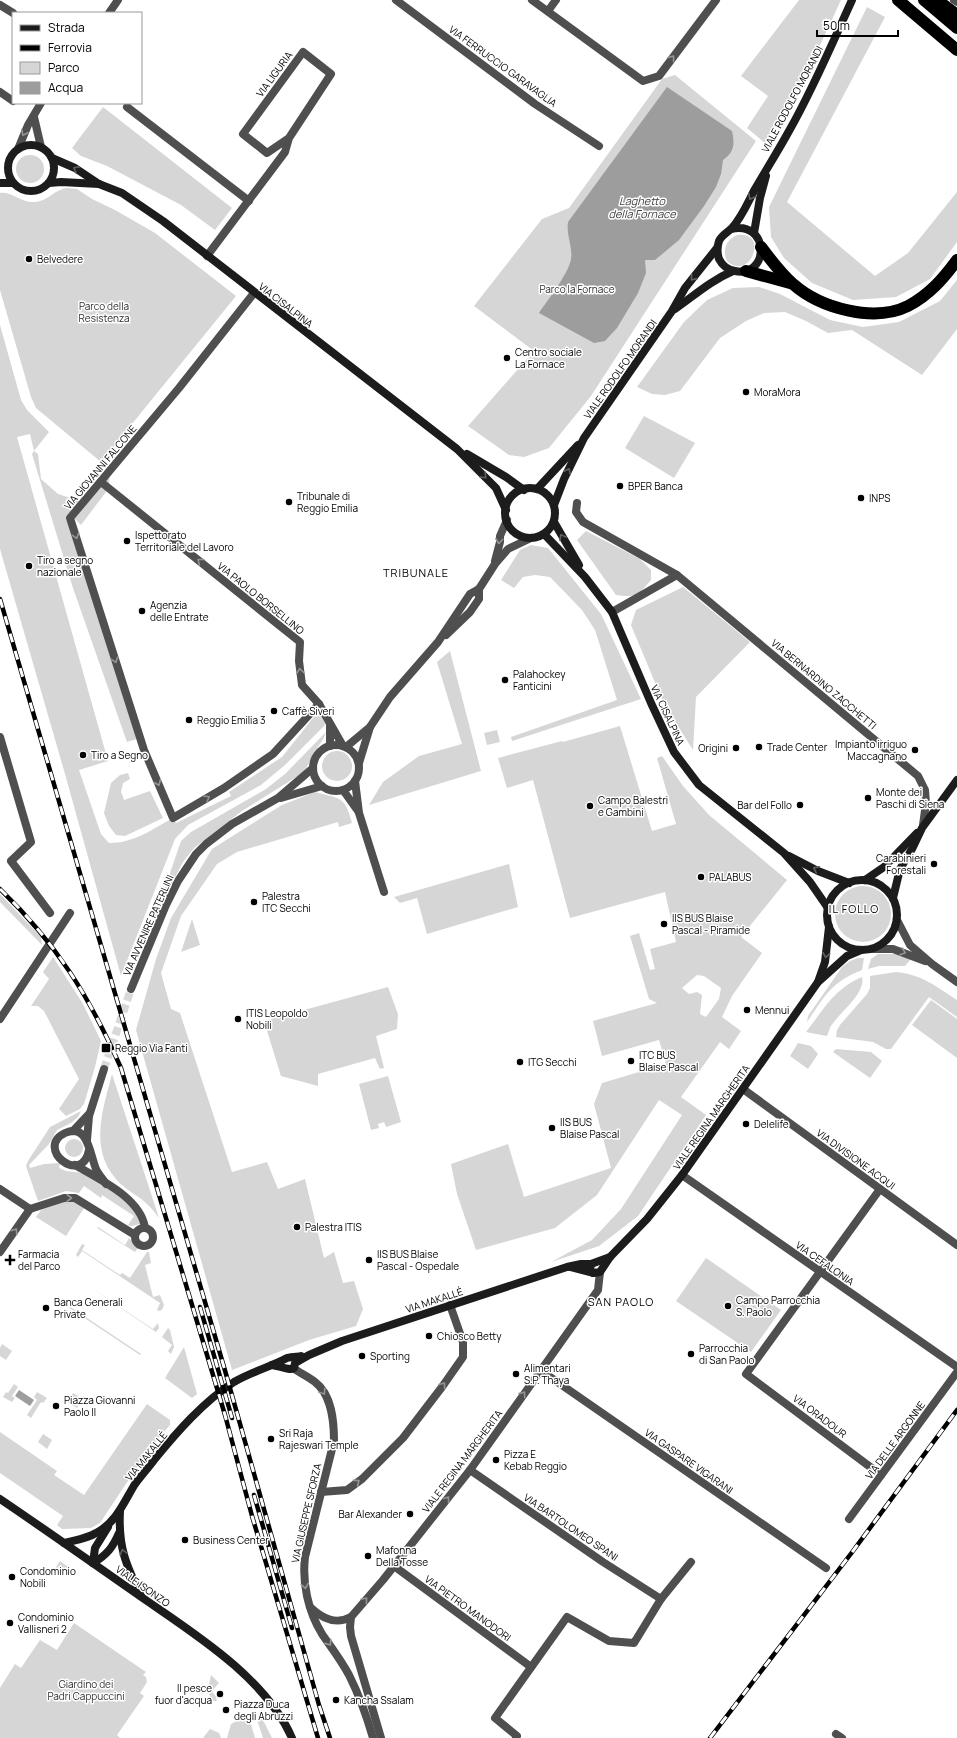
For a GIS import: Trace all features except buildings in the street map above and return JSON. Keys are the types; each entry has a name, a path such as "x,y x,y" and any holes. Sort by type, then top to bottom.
{"highway":[{"path":"898,0 957,50"},
{"path":"924,0 957,28"},
{"path":"937,0 957,15"},
{"path":"761,247 774,264 793,284"},
{"path":"746,271 793,284 821,301 840,309 873,314 890,312 906,307 921,298 934,288 957,260"}],"main road":[{"name":"VIALE RODOLFO MORANDI","path":"537,490 584,438 672,311 685,288 717,248 723,235 731,229 789,131 812,87 852,0"},
{"path":"0,169 18,150 29,145 41,147"},
{"name":"VIA CISALPINA","path":"41,147 48,152 52,158 75,168 98,184 122,194 163,221 457,449 496,488 506,510 507,520"},
{"path":"50,183 55,171 52,158"},
{"path":"9,161 8,169 13,183"},
{"name":"VIALE RODOLFO MORANDI","path":"754,233 760,198 770,164"},
{"name":"VIA CISALPINA","path":"0,183 13,183 24,190 31,191 38,190 50,183 61,182 98,184"},
{"path":"731,229 748,229 758,237 761,247 760,259 752,269 746,271"},
{"path":"717,248 722,264 733,271"},
{"name":"VIALE RODOLFO MORANDI","path":"672,311 701,288 733,271 746,271"},
{"name":"VIALE RODOLFO MORANDI","path":"554,505 564,479 584,438"},
{"name":"VIA CISALPINA","path":"457,449 506,477 524,490"},
{"path":"506,510 512,497 524,490 537,490 544,493 554,505"},
{"name":"VIA CISALPINA","path":"554,505 554,522 585,577"},
{"path":"507,520 510,528 516,533 523,537 531,538 544,534 550,529 554,522"},
{"name":"VIA CISALPINA","path":"544,534 585,577 612,612 674,752 699,785 784,853 810,882 828,908"},
{"path":"865,880 884,867 922,827 957,780"},
{"path":"893,898 900,869 912,849 922,827"},
{"name":"VIA CISALPINA","path":"784,853 818,871 849,882"},
{"path":"828,908 835,893 849,882 865,880 876,883 886,889 896,905 897,920"},
{"name":"VIALE REGINA MARGHERITA","path":"818,982 825,962 829,926 828,908"},
{"name":"VIALE REGINA MARGHERITA","path":"829,926 834,936 841,943 850,948 861,950 872,949 881,945 889,938 894,930 897,920"},
{"name":"VIALE REGINA MARGHERITA","path":"597,1268 610,1257 647,1219 682,1175 818,982 847,956 861,950"},
{"name":"VIA MAKALLÉ","path":"64,1542 93,1535 113,1519 120,1511 136,1483 181,1429 215,1396 235,1382 272,1365 290,1363 353,1337 567,1267 581,1264 597,1268"},
{"name":"VIALE ISONZO","path":"0,1499 64,1542 208,1644 267,1698 279,1713 292,1738"},
{"name":"VIA MAKALLÉ","path":"120,1511 119,1532 129,1571 142,1597"},
{"name":"VIA MAKALLÉ","path":"93,1563 95,1548 113,1519"},
{"name":"VIA MAKALLÉ","path":"93,1563 111,1549 119,1532"}],"street":[{"path":"109,12 118,0"},
{"name":"VIA FERRUCCIO GARAVAGLIA","path":"396,0 536,104 599,146"},
{"path":"532,0 643,80 659,76 716,0"},
{"path":"548,12 556,0"},
{"path":"0,5 12,12"},
{"name":"VIA LIGURIA","path":"207,256 285,152 289,138 331,74 303,52 243,134 267,153 289,138"},
{"path":"0,92 12,100"},
{"path":"18,150 28,125 40,104"},
{"path":"127,107 249,201"},
{"path":"34,117 41,147"},
{"name":"VIA GIOVANNI FALCONE","path":"254,293 179,388 70,518 144,750 173,818 224,788 273,754 319,704"},
{"name":"VIA PAOLO BORSELLINO","path":"101,482 300,642 299,661 302,685 319,704 345,746"},
{"name":"VIA BERNARDINO ZACCHETTI","path":"577,503 576,512 583,522 677,575 918,776 925,790 926,803 922,827"},
{"path":"495,564 500,536 507,520"},
{"path":"359,813 344,790 355,781 359,772 359,763 370,727 390,697 438,642 470,612 479,599 479,589 495,564 508,549 531,538"},
{"path":"612,612 677,575"},
{"name":"VIA PAOLO BORSELLINO","path":"330,724 330,746"},
{"path":"345,746 370,727"},
{"path":"0,737 31,842 11,861 50,913"},
{"path":"330,746 345,746 354,752 359,763"},
{"name":"VIA AVVENIRE PATERLINI","path":"131,989 169,899 178,881 196,854 206,844 232,824 278,798 313,768 318,754 330,746"},
{"path":"313,768 315,776 322,786"},
{"path":"355,781 359,813 384,892"},
{"name":"VIA AVVENIRE PATERLINI","path":"278,798 322,786 333,791 344,790"},
{"path":"0,1019 70,913"},
{"path":"897,920 910,945 932,964 957,982"},
{"path":"872,949 893,949 932,964"},
{"path":"104,1070 90,1113 87,1140 97,1171 106,1184"},
{"name":"VIA DIVISIONE ACQUI","path":"743,1089 957,1245"},
{"path":"90,1113 73,1131 60,1136 55,1150 61,1161 69,1165 75,1165 85,1160 90,1150"},
{"path":"73,1131 81,1134 87,1140"},
{"path":"75,1165 106,1184 136,1206 146,1228"},
{"name":"VIA CEFALONIA","path":"682,1175 957,1367"},
{"path":"0,1189 30,1209"},
{"path":"820,1272 880,1189"},
{"path":"0,1252 30,1209 69,1197 75,1198 135,1235 136,1241 140,1245 146,1246 151,1244 154,1236 151,1231 146,1228 140,1229 135,1235"},
{"name":"VIALE REGINA MARGHERITA","path":"351,1617 394,1566 470,1470 598,1290 597,1268"},
{"name":"VIA ORADOUR","path":"820,1272 746,1374 881,1475"},
{"path":"321,1492 347,1490 362,1479 402,1438 446,1381 462,1357 463,1342 450,1305"},
{"name":"VIA GIUSEPPE SFORZA","path":"290,1363 316,1382 326,1396 334,1422 334,1441 305,1557 303,1574 311,1608 322,1633 349,1675 373,1738"},
{"name":"VIA GASPARE VIGARANI","path":"540,1370 826,1568"},
{"name":"VIA DELLE ARGONNE","path":"849,1519 957,1372"},
{"name":"VIA BARTOLOMEO SPANI","path":"470,1470 598,1558 661,1599"},
{"path":"516,1738 517,1736 495,1718 567,1617 609,1641 634,1643 661,1599 691,1562"},
{"name":"VIA PIETRO MANODORI","path":"394,1566 531,1667"},
{"path":"311,1608 317,1614 330,1621 344,1620 351,1617 351,1636 381,1738"}],"green space":[{"path":"799,0 841,0 815,56 765,143 747,128 768,96 741,76"},
{"path":"867,7 885,17 787,202 875,276 908,253 957,192 957,242 930,279 896,297 853,300 812,283 784,258 771,237 769,207"},
{"name":"Parco la Fornace","path":"675,75 756,141 591,396 549,448 524,457 509,455 468,426 534,351 474,306 542,219 569,208 662,79"},
{"path":"103,107 232,208 215,230 181,205 107,166 81,156 72,148"},
{"path":"30,155 40,159 44,169 40,179 30,183 20,179 16,169 20,159"},
{"name":"Parco della Resistenza","path":"66,188 77,189 92,199 115,210 155,233 236,296 101,462 36,408 31,397 0,290 0,193 9,194 25,201 35,202 44,200"},
{"path":"737,235 747,236 753,240 753,254 749,261 743,266 735,266 727,261 725,253 726,246 730,240"},
{"path":"957,280 957,329 922,375 852,330 828,333 785,312 764,313 746,321 720,338 680,391 665,395 652,394 637,387 684,322 707,300 733,288 759,287 780,294 830,320 863,327 899,322 940,301"},
{"path":"0,325 21,400 27,410 49,432 34,451 30,434 17,437 108,761 79,770 101,834 109,843 126,841 142,835 173,818 176,823 231,796 229,792 282,757 321,708 329,721 285,765 261,785 188,825 175,839 121,976 0,549"},
{"path":"644,416 695,443 674,478 625,448"},
{"path":"34,451 38,454 41,479 58,494 83,502 110,470 109,488 81,525 72,516 140,738 127,742 73,588 32,454"},
{"path":"586,531 640,559 651,570 651,580 643,589 632,596 616,595 577,540"},
{"path":"531,545 548,548 601,614 641,699 512,741 511,737 617,700 595,630 582,610 550,577 535,575 523,577 514,588 501,580 520,550"},
{"path":"683,587 750,642 696,697 693,750 664,704 631,625 636,610"},
{"path":"450,651 481,771 369,805 383,782 419,756 462,744 437,662"},
{"path":"620,726 652,831 676,824 657,758 662,756 683,786 709,815 787,880 741,937 762,953 732,996 722,1017 741,1031 729,1049 720,1042 681,1097 706,1115 638,1216 599,1246 551,1262 592,1240 621,1209 682,1115 659,1100 597,1195 555,1228 476,1250 457,1194 451,1164 508,1144 524,1197 611,1168 594,1104 602,1083 666,1064 659,1040 602,1056 593,1021 657,1003 649,999 630,936 639,933 650,970 655,969 650,949 676,942 665,892 570,918 533,780 507,788 498,758 562,741 563,742","holes":["697,975 704,976 721,988 719,999 706,1017 700,1014 702,995 697,992 689,994 682,988"]},
{"path":"497,730 500,742 487,745 484,733"},
{"path":"326,732 308,765 301,774 242,811 194,848 183,862 152,925 181,841 191,832 266,789 285,774"},
{"path":"337,751 347,756 352,766 347,776 337,781 327,776 322,766 327,756"},
{"path":"128,773 130,779 123,783 121,792 124,800 150,791 163,818 125,836 116,835 109,826 104,813 111,783 120,775"},
{"path":"315,792 341,800 347,808 352,823 339,827 338,822 237,852 217,864 181,916 161,973 171,1009 180,1013 232,1172 267,1162 278,1189 305,1179 324,1258 334,1252 343,1283 354,1281 363,1309 356,1326 309,1340 232,1370 136,1030 156,959 171,918 212,849 282,805"},
{"path":"509,864 518,907 427,934 417,898 400,903 394,897"},
{"path":"863,886 874,888 883,894 889,903 891,914 889,925 883,934 874,940 863,942 852,940 843,934 837,925 835,914 837,903 843,894 852,888"},
{"path":"0,894 41,937 42,945 0,902"},
{"path":"192,919 200,945 181,952"},
{"path":"878,954 897,954 911,959 905,966 879,966 868,969 871,959"},
{"path":"53,957 83,1004 101,1041 84,1104 80,1109 66,1116 59,1109 79,1079 44,1011 38,1006 31,1006 49,979 43,972"},
{"path":"858,958 864,958 862,970 836,985 824,997 807,1022 808,1016 842,967 850,961"},
{"path":"896,972 921,978 957,1000 957,1017 929,997 891,1049 886,1049 873,1042 836,1037 837,1030 840,1025 867,994 870,988 870,976"},
{"path":"862,977 862,983 857,995 833,1024 827,1036 806,1032 830,1000 844,987"},
{"path":"388,987 398,1014 397,1029 376,1036 384,1068 380,1069 375,1058 318,1074 318,1086 281,1076 264,1021"},
{"path":"931,1000 957,1019 957,1058 912,1025"},
{"path":"798,1043 811,1046 818,1054 808,1069 790,1056"},
{"path":"836,1049 871,1052 882,1061 870,1078 833,1052"},
{"path":"112,1074 159,1218 145,1202 116,1179 108,1167 103,1154 100,1141 100,1128"},
{"path":"388,1076 401,1122 386,1127 384,1122 378,1124 379,1128 371,1130 359,1084"},
{"path":"81,1111 78,1117 71,1123 57,1130 49,1144 29,1165 30,1168 44,1164 60,1163 59,1168 66,1171 91,1174 128,1199 145,1223 132,1226 128,1225 134,1216 102,1195 101,1198 84,1186 79,1193 66,1191 38,1201 26,1166 28,1161 50,1127"},
{"path":"70,1139 78,1139 83,1144 81,1155 78,1157 70,1157 65,1152 65,1144"},
{"path":"65,1201 75,1202 84,1208 66,1236 36,1217 41,1210"},
{"path":"98,1227 125,1245 129,1238 138,1248 135,1252 97,1228"},
{"path":"82,1244 85,1245 82,1250 120,1275 122,1273 130,1278 147,1252 149,1252 151,1263 145,1265 153,1297 160,1295 164,1305 162,1310 157,1310 160,1303 82,1251 78,1257 76,1255"},
{"name":"Campo Parrocchia S. Paolo","path":"706,1258 781,1310 751,1352 676,1301"},
{"path":"84,1283 153,1329 158,1323 159,1328 156,1332"},
{"path":"69,1306 141,1354 140,1355 68,1307"},
{"path":"168,1328 170,1330 174,1347 171,1354 168,1351 172,1345 162,1337"},
{"path":"2,1344 12,1351 6,1360 0,1356 0,1348"},
{"path":"184,1347 197,1394 192,1398 165,1378"},
{"path":"14,1384 18,1387 12,1396 15,1398 12,1402 3,1397 6,1392 8,1393"},
{"path":"37,1392 47,1398 43,1403 41,1402 31,1418 27,1415 37,1400 34,1397"},
{"path":"73,1393 83,1399 77,1408 67,1402"},
{"path":"147,1404 170,1420 170,1425 149,1449 100,1523 91,1528 62,1529 57,1525 63,1516 0,1473 0,1432 57,1471 54,1475 84,1495"},
{"path":"43,1434 52,1440 47,1449 38,1442"},
{"path":"60,1561 78,1574 54,1570"},
{"name":"Giardino dei Padri Cappuccini","path":"74,1623 146,1672 143,1675 146,1677 147,1682 140,1693 144,1696 117,1735 120,1738 0,1738 0,1688 15,1664 21,1668 40,1640 57,1650"},
{"path":"211,1675 219,1683 212,1691 217,1701 213,1701 209,1695 209,1682"},
{"path":"244,1717 250,1721 255,1738 227,1738 231,1724"},
{"path":"260,1717 272,1738 263,1738 257,1720"},
{"path":"210,1729 219,1733 221,1738 203,1738"}],"water":[{"name":"Laghetto della Fornace","path":"667,87 732,131 733,148 723,160 721,174 716,187 704,206 679,240 655,260 645,260 646,273 638,293 617,328 605,341 594,343 539,313 562,279 571,259 568,222"},
{"path":"19,1390 34,1400 30,1406 15,1396"}],"tunnel":[{"path":"104,1069 131,989"}],"railway":[{"path":"0,599 226,1374 319,1705 330,1738"},
{"path":"0,889 38,930 70,972 97,1017 121,1068 225,1415 252,1516 318,1738"},
{"path":"200,1307 232,1418"},
{"path":"710,1738 853,1551 957,1410"},
{"path":"254,1495 292,1628"}],"place":[{"name":"Belvedere","path":"29,259"},
{"name":"Centro sociale La Fornace","path":"507,358"},
{"name":"MoraMora","path":"746,392"},
{"name":"BPER Banca","path":"620,486"},
{"name":"INPS","path":"861,498"},
{"name":"Tribunale di Reggio Emilia","path":"289,502"},
{"name":"Ispettorato Territoriale del Lavoro","path":"127,541"},
{"name":"Tiro a segno nazionale","path":"29,566"},
{"name":"Agenzia delle Entrate","path":"142,611"},
{"name":"Palahockey Fanticini","path":"505,680"},
{"name":"Caffè Siveri","path":"274,711"},
{"name":"Reggio Emilia 3","path":"189,720"},
{"name":"Trade Center","path":"759,747"},
{"name":"Origini","path":"736,748"},
{"name":"Impianto irriguo Maccagnano","path":"915,750"},
{"name":"Tiro a Segno","path":"83,755"},
{"name":"Monte dei Paschi di Siena","path":"868,798"},
{"name":"Bar del Follo","path":"800,805"},
{"name":"Campo Balestri e Gambini","path":"590,806"},
{"name":"Carabinieri Forestali","path":"934,864"},
{"name":"PALABUS","path":"701,877"},
{"name":"Palestra ITC Secchi","path":"254,902"},
{"name":"IIS BUS Blaise Pascal - Piramide","path":"664,924"},
{"name":"Mennui","path":"747,1010"},
{"name":"ITIS Leopoldo Nobili","path":"238,1019"},
{"name":"Reggio Via Fanti","path":"106,1048"},
{"name":"ITC BUS Blaise Pascal","path":"631,1061"},
{"name":"ITG Secchi","path":"520,1062"},
{"name":"Delelife","path":"746,1124"},
{"name":"IIS BUS Blaise Pascal","path":"552,1128"},
{"name":"Palestra ITIS","path":"297,1227"},
{"name":"Farmacia del Parco","path":"10,1260"},
{"name":"IIS BUS Blaise Pascal - Ospedale","path":"369,1260"},
{"name":"Campo Parrocchia S. Paolo","path":"728,1306"},
{"name":"Banca Generali Private","path":"46,1308"},
{"name":"Chiosco Betty","path":"429,1336"},
{"name":"Parrocchia di San Paolo","path":"691,1354"},
{"name":"Sporting","path":"362,1356"},
{"name":"Alimentari S.P. Thaya","path":"516,1374"},
{"name":"Piazza Giovanni Paolo II","path":"56,1406"},
{"name":"Sri Raja Rajeswari Temple","path":"271,1439"},
{"name":"Pizza E Kebab Reggio","path":"496,1460"},
{"name":"Bar Alexander","path":"410,1514"},
{"name":"Business Center","path":"185,1540"},
{"name":"Mafonna Della Tosse","path":"368,1556"},
{"name":"Condominio Nobili","path":"12,1577"},
{"name":"Condominio Vallisneri 2","path":"10,1623"},
{"name":"Il pesce fuor d'acqua","path":"220,1694"},
{"name":"Kancha Ssalam","path":"336,1700"},
{"name":"Piazza Duca degli Abruzzi","path":"226,1710"}],"district":[{"name":"TRIBUNALE","path":"416,572"},
{"name":"IL FOLLO","path":"854,908"},
{"name":"SAN PAOLO","path":"621,1301"}]}
